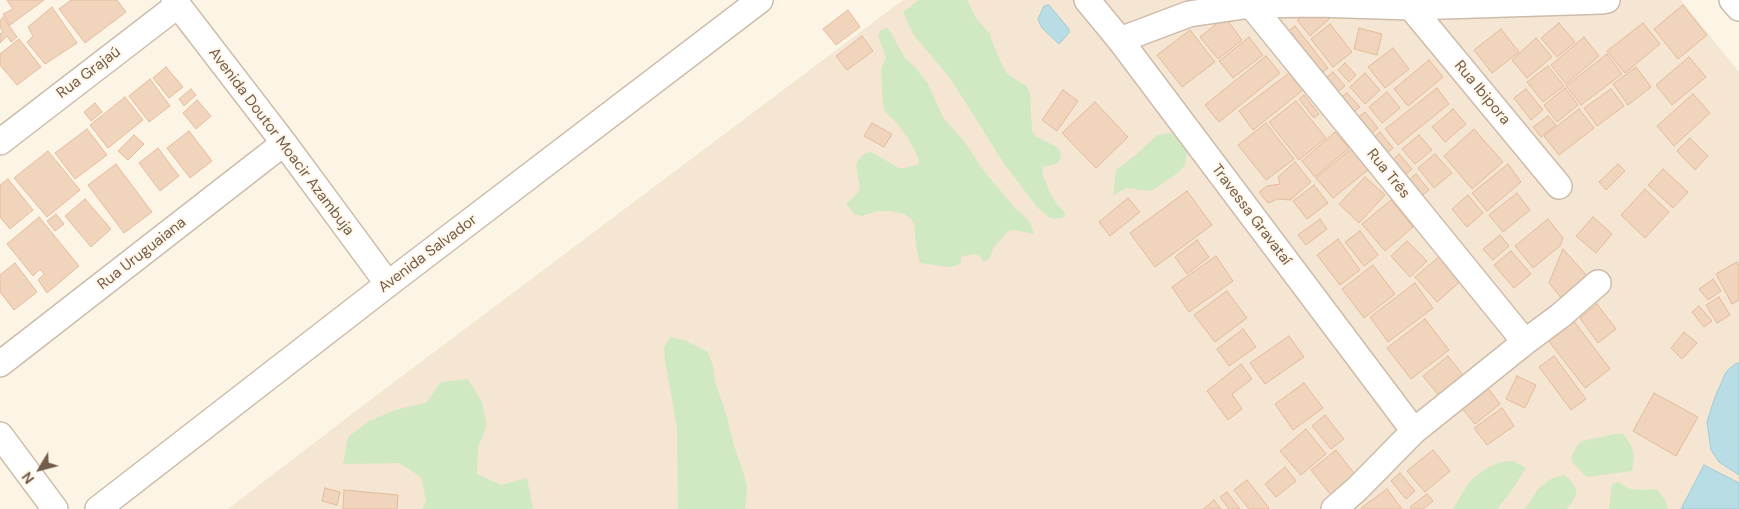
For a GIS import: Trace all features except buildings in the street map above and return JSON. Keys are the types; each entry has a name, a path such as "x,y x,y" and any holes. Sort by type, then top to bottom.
{"street":[{"name":"Avenida Salvador","path":"98,509 388,284 760,0"},
{"name":"Travessa Gravataí","path":"1087,0 1120,40 1414,431"},
{"path":"1120,40 1189,14 1251,5 1602,2 1607,0"},
{"path":"1732,0 1739,8"},
{"name":"Avenida Doutor Moacir Azambuja","path":"176,3 284,143 388,284"},
{"name":"Rua Grajaú","path":"0,142 176,3"},
{"name":"Rua Ibipora","path":"1408,4 1559,186"},
{"name":"Rua Três","path":"1251,5 1525,342"},
{"name":"Rua Uruguaiana","path":"0,364 284,143"},
{"path":"1334,509 1357,489 1414,431 1560,316 1598,283"},
{"path":"0,435 55,509"}],"shaded area":[{"path":"903,0 1681,0 1739,72 1739,509 228,509"}],"green space":[{"path":"919,0 967,0 976,18 989,33 1007,74 1026,86 1030,92 1032,131 1035,136 1055,146 1060,151 1061,159 1056,164 1042,167 1043,176 1049,190 1056,203 1066,214 1061,218 1049,217 1038,208 1005,165 950,78 913,34 903,12"},
{"path":"888,28 905,58 916,68 928,84 944,119 963,140 984,171 1014,207 1029,221 1034,234 1014,230 1008,231 994,247 989,259 983,262 980,256 974,254 961,257 961,263 956,266 949,267 920,263 914,223 905,214 877,211 862,216 854,214 846,204 857,194 860,188 856,165 864,154 871,152 899,168 919,164 918,157 908,138 896,122 885,112 883,105 881,70 886,57 878,36 881,30"},
{"path":"1171,133 1181,139 1187,153 1185,165 1175,175 1151,191 1126,188 1113,196 1116,170 1157,135"},
{"path":"670,337 684,340 708,352 713,366 715,382 744,474 747,487 745,509 678,509 677,428 664,348"},
{"path":"468,379 482,402 487,425 478,447 477,474 501,485 527,478 533,509 422,509 426,501 421,477 399,463 343,464 348,437 369,421 398,409 426,403 441,382"},
{"path":"1623,434 1631,445 1634,457 1632,471 1587,477 1574,464 1571,458 1577,446 1582,441"},
{"path":"1514,461 1526,468 1497,509 1453,509 1468,484 1477,475 1501,462"},
{"path":"1564,475 1569,478 1576,489 1576,496 1567,509 1525,509 1538,489 1551,479"},
{"path":"1618,482 1630,489 1656,489 1665,500 1668,509 1609,509 1612,484"}],"water":[{"path":"1049,5 1069,29 1069,33 1059,44 1042,28 1038,19 1044,6"},
{"path":"1739,363 1739,475 1719,462 1711,450 1707,422 1726,372"},
{"path":"1704,465 1739,483 1739,509 1681,509"}]}
